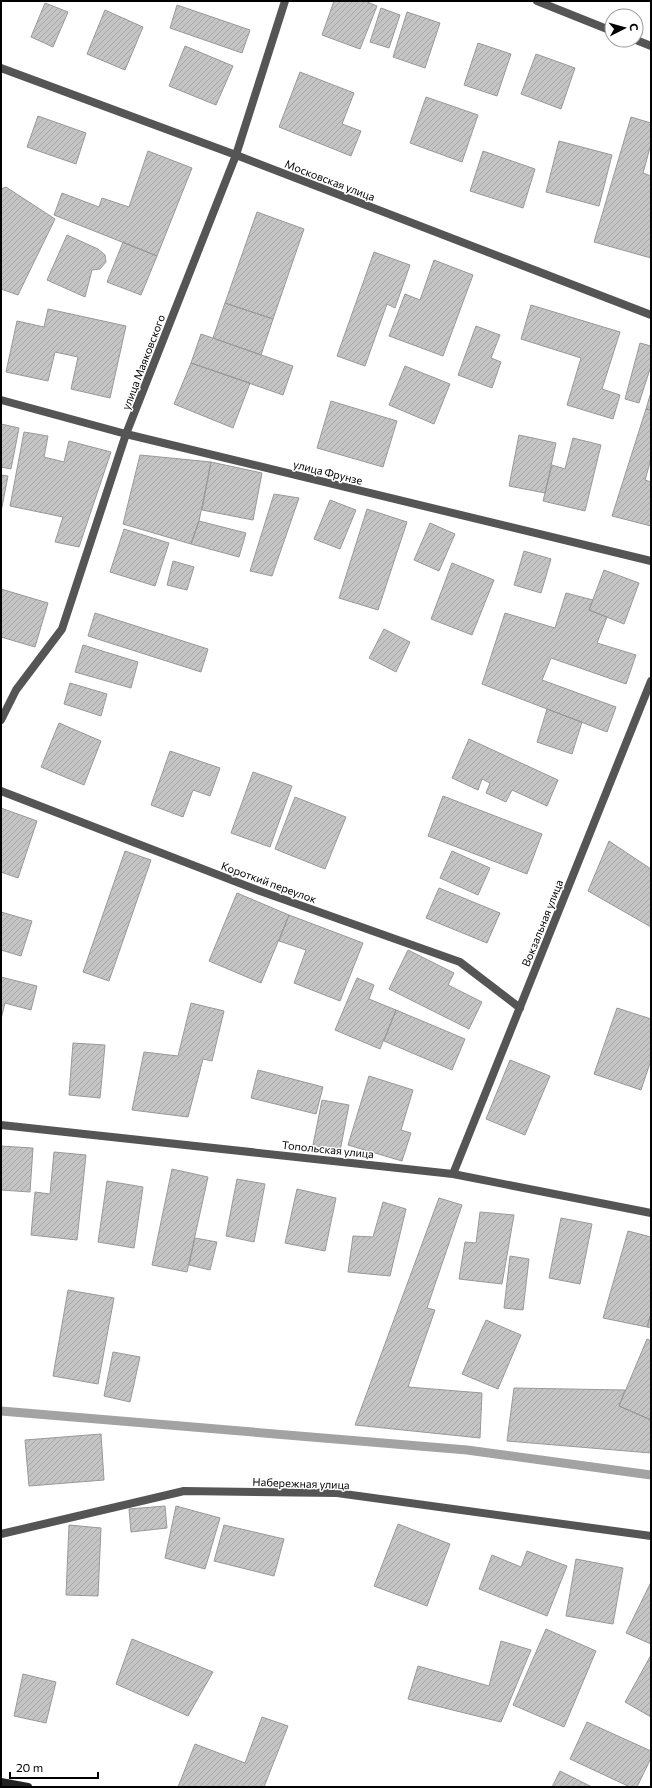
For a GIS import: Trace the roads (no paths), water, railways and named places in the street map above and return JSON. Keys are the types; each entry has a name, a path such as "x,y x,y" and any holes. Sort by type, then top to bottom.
{"main road":[{"path":"1,1782 28,1787"}],"street":[{"name":"улица Маяковского","path":"1,720 16,690 62,629 126,434 236,155 285,1"},
{"path":"537,1 604,28"},
{"name":"Московская улица","path":"1,68 236,155 651,315"},
{"name":"улица Фрунзе","path":"1,400 126,434 651,561"},
{"name":"Вокзальная улица","path":"453,1174 651,681"},
{"name":"Короткий переулок","path":"1,791 260,891 460,962 520,1008"},
{"name":"Топольская улица","path":"1,1125 453,1174 651,1213"},
{"name":"Набережная улица","path":"1,1534 184,1491 337,1493 651,1536"}],"waterway":[{"path":"1,1411 467,1450 651,1475"}]}
